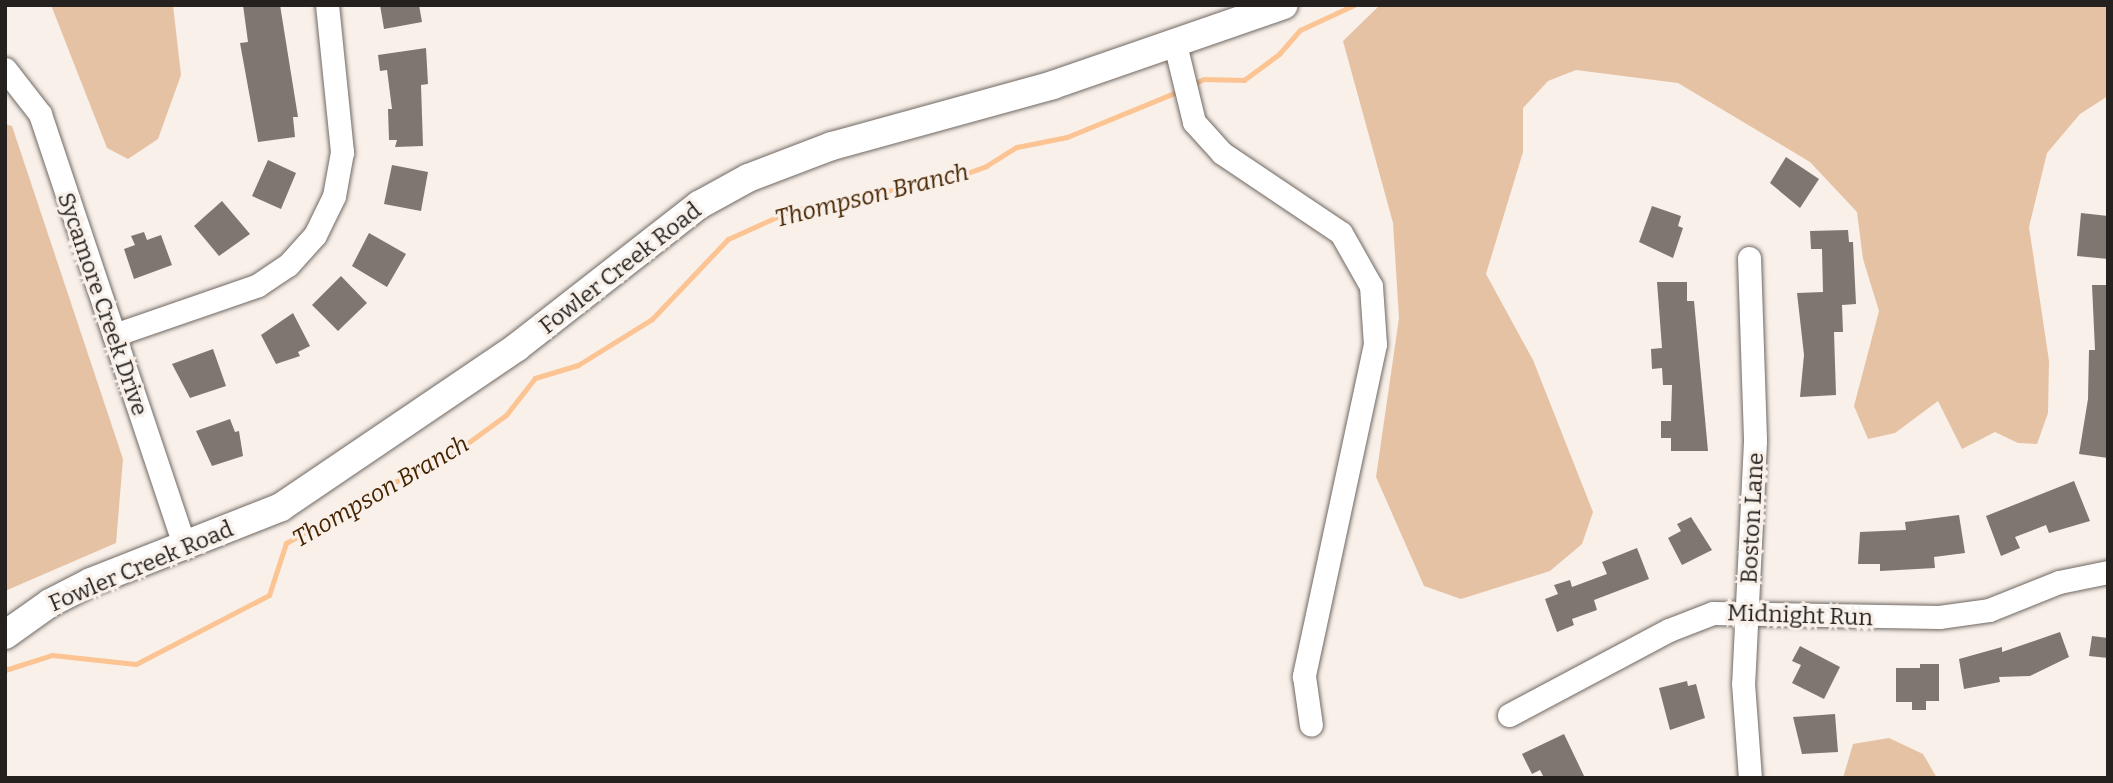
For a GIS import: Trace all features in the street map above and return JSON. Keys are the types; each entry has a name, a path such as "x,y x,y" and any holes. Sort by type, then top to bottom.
{"main road":[{"name":"Fowler Creek Road","path":"5,635 50,603 90,582 185,547 281,507 368,452 546,326 699,205 748,178 832,146 1053,85 1284,5"}],"street":[{"path":"114,335 258,285 288,265 315,235 334,196 342,152 327,5"},
{"path":"1175,44 1194,122 1222,153 1341,233 1371,286 1374,344 1304,676 1311,725"},
{"name":"Sycamore Creek Drive","path":"5,69 40,114 185,547"},
{"name":"Boston Lane","path":"1749,258 1755,441 1743,683 1750,778"},
{"name":"Midnight Run","path":"1509,715 1695,618 1746,611 1939,617 1989,610 2059,582 2108,572"}],"shaded area":[{"path":"51,5 173,5 181,75 158,139 128,159 107,148"},
{"path":"1380,5 2108,5 2108,96 2080,114 2047,153 2029,227 2049,361 2048,413 2037,444 2018,443 1995,432 1962,449 1938,401 1895,433 1868,439 1854,406 1879,311 1863,259 1857,212 1810,162 1678,83 1576,70 1548,81 1523,108 1523,152 1486,274 1533,360 1593,512 1582,544 1550,571 1461,599 1424,586 1376,477 1399,318 1393,223 1343,41"},
{"path":"5,124 12,126 123,459 116,543 5,591"},
{"path":"1889,738 1923,754 1937,778 1843,778 1853,744"}],"building":[{"path":"243,5 280,5 298,117 293,117 295,137 258,142 240,43 248,42"},
{"path":"380,5 419,5 422,22 384,29"},
{"path":"426,48 428,84 421,85 423,146 395,147 397,140 389,140 388,109 392,109 387,70 380,71 378,55"},
{"path":"1786,157 1819,179 1800,208 1770,183"},
{"path":"268,160 296,173 281,209 252,196"},
{"path":"392,165 428,172 421,211 384,204"},
{"path":"222,201 250,234 219,256 194,226"},
{"path":"1652,206 1681,216 1678,226 1683,228 1673,258 1639,242"},
{"path":"2081,213 2108,216 2108,259 2077,256"},
{"path":"1848,230 1849,242 1853,242 1856,304 1842,305 1843,332 1834,332 1836,395 1800,397 1804,355 1797,293 1823,292 1822,249 1811,249 1810,231"},
{"path":"144,232 147,240 161,235 172,265 134,279 124,249 135,245 131,236"},
{"path":"369,233 406,254 387,287 352,266"},
{"path":"341,276 367,303 338,331 312,305"},
{"path":"1657,282 1687,282 1687,301 1694,301 1708,451 1671,451 1671,438 1661,438 1661,421 1671,421 1672,385 1663,385 1662,368 1652,369 1651,349 1662,348"},
{"path":"2092,285 2108,285 2108,458 2079,454 2088,399 2089,350 2095,350"},
{"path":"293,313 310,346 298,352 300,356 276,364 261,335"},
{"path":"213,349 226,386 190,398 172,364"},
{"path":"230,419 235,432 239,431 243,456 212,466 196,431"},
{"path":"2074,481 2090,521 2049,533 2046,525 2015,537 2020,548 2001,556 1986,516"},
{"path":"1959,515 1965,553 1934,557 1935,568 1880,571 1880,564 1858,564 1860,532 1906,530 1905,522"},
{"path":"1691,517 1712,550 1682,565 1668,538 1681,531 1677,524"},
{"path":"1637,548 1649,579 1594,600 1597,610 1572,619 1574,625 1557,632 1545,599 1558,594 1554,585 1570,580 1572,587 1607,574 1602,562"},
{"path":"2060,632 2069,657 2030,676 1999,677 2000,682 1964,689 1959,659 2002,647 2002,652"},
{"path":"2092,636 2108,638 2108,658 2089,656"},
{"path":"1800,646 1840,667 1824,699 1792,683 1801,665 1792,661"},
{"path":"1920,664 1939,664 1939,701 1926,701 1926,710 1912,710 1912,702 1896,702 1896,668 1920,668"},
{"path":"1687,681 1688,686 1696,684 1705,718 1670,730 1659,688"},
{"path":"1835,714 1838,752 1802,754 1793,717"},
{"path":"1564,734 1585,778 1544,778 1540,770 1532,774 1522,754"}],"waterway":[{"name":"Thompson Branch","path":"1191,85 1204,79 1244,80 1279,54 1300,30 1354,5"},
{"name":"Thompson Branch","path":"5,670 52,655 136,664 269,595 286,543 397,481 439,464 506,415 535,378 578,365 652,319 728,239 790,211 959,176 986,166 1017,147 1067,137 1179,91"}]}
